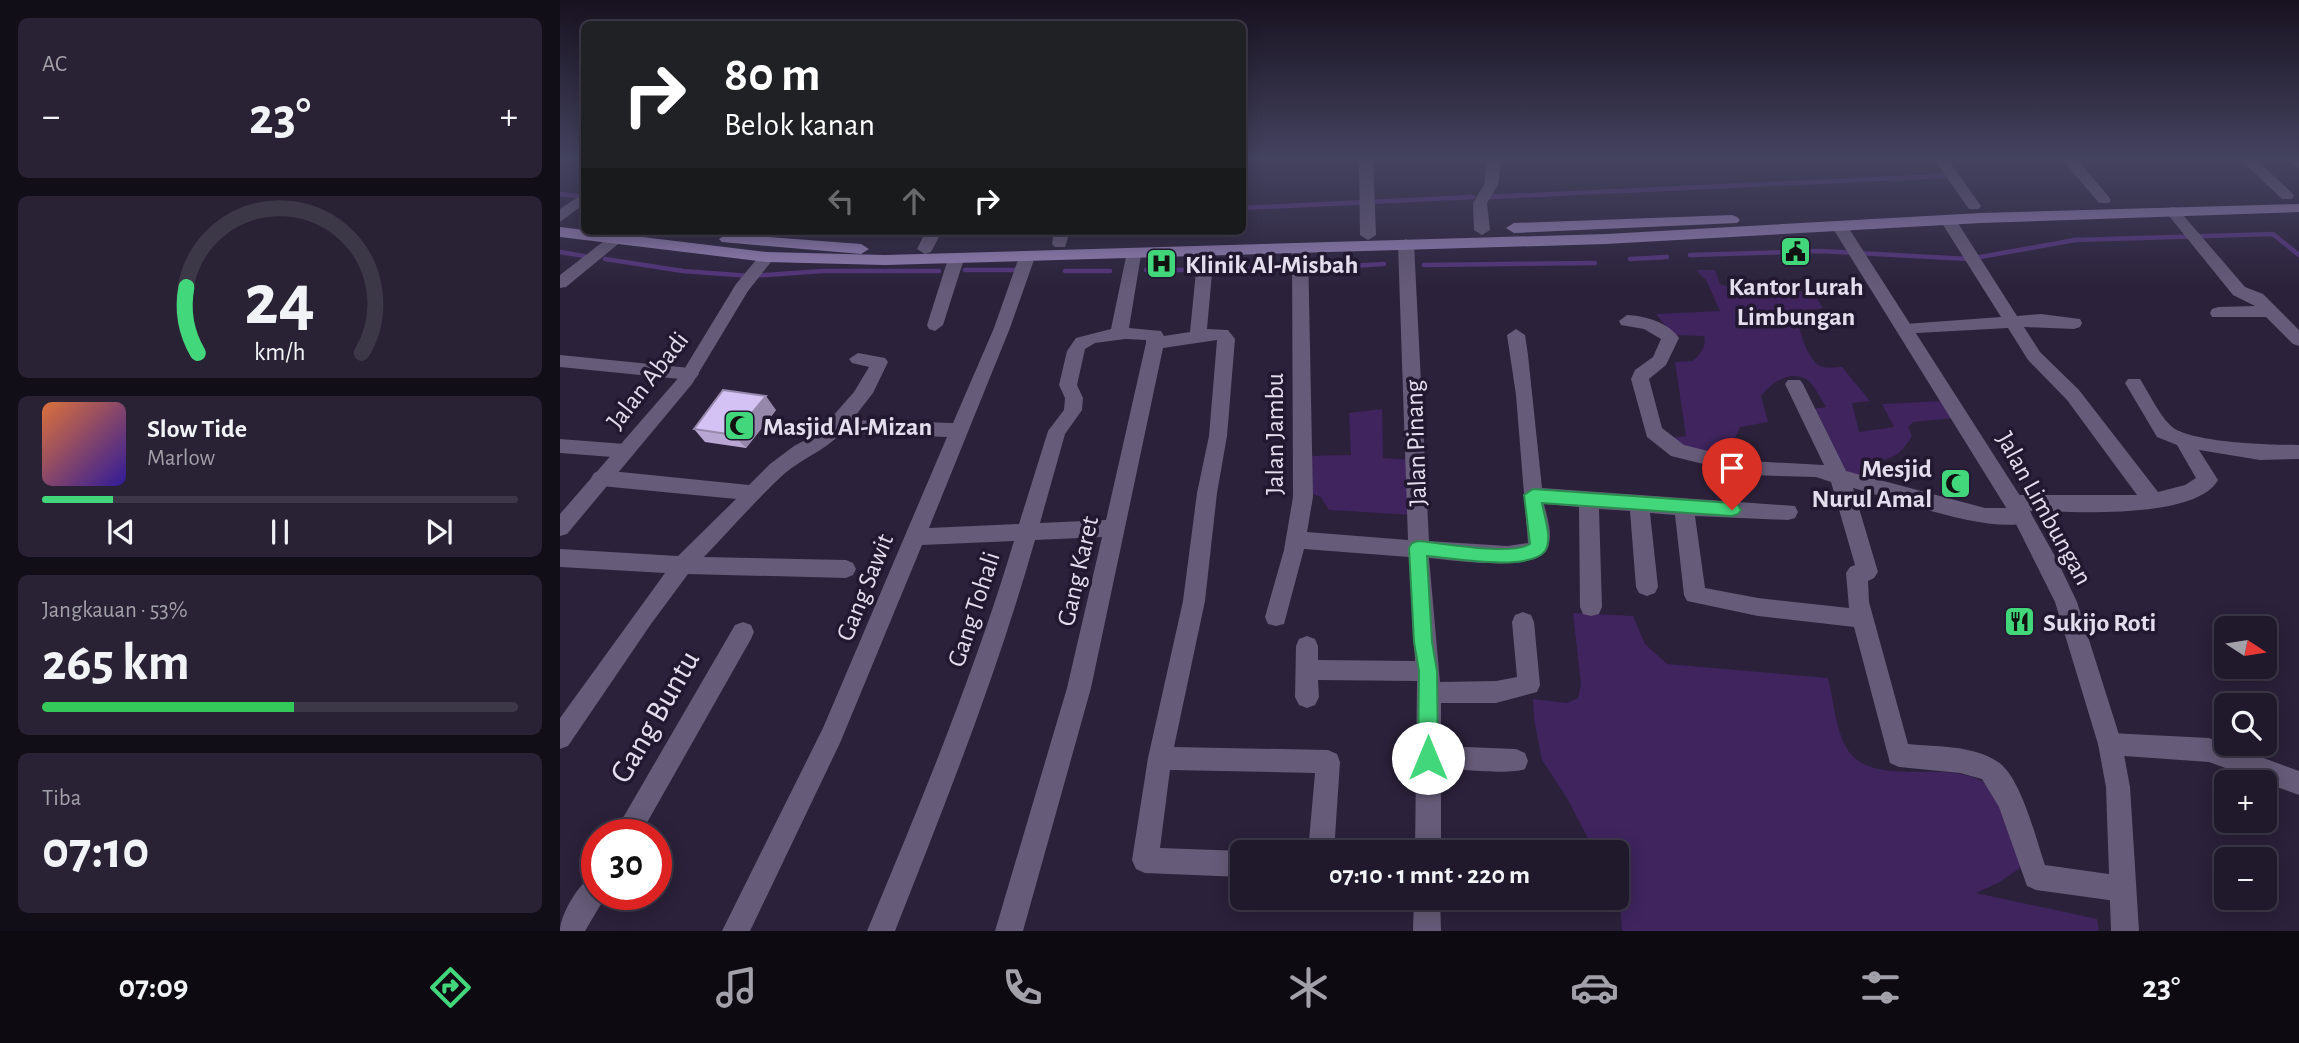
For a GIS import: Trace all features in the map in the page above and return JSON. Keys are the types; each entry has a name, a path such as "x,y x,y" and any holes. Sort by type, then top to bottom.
{"main road":[{"path":"692,235 772,244 888,250 1061,238 1368,235 1835,215 2073,201"},
{"path":"604,235 763,262 956,259 1606,239 1948,220 2299,208"},
{"path":"562,229 581,225"},
{"path":"562,229 581,232"}],"street":[{"path":"562,229 581,201"},
{"path":"1481,201 1482,230"},
{"path":"1971,201 1974,206"},
{"path":"1367,202 1368,235"},
{"path":"2172,211 2239,291 2253,295 2299,340"},
{"path":"1948,220 2034,356 2073,395 2154,502"},
{"name":"Jalan Limbungan","path":"1840,227 2018,510 2050,566 2066,602 2110,744 2118,787 2126,931"},
{"path":"925,249 932,235"},
{"path":"560,283 618,237"},
{"name":"Jalan Pinang","path":"1406,244 1418,548 1428,682 1428,840"},
{"name":"Jalan Jambu","path":"1276,617 1303,497 1300,248"},
{"path":"1198,336 1206,251"},
{"path":"1119,334 1133,255"},
{"name":"Gang Sawit","path":"736,931 832,735 957,430 1002,328 1027,257"},
{"path":"935,325 956,259"},
{"name":"Jalan Abadi","path":"560,528 659,414 690,374 742,288 763,262"},
{"path":"2218,313 2270,311"},
{"path":"1906,330 2041,320 2074,323"},
{"path":"1627,321 1657,328 1670,338 1660,361 1640,374 1654,432 1671,448 1693,456 1748,468 1801,468 1985,516 2018,510 2167,500 2202,486 2208,480 2186,446 2186,441"},
{"name":"Gang Tohali","path":"881,931 949,765 1004,611 1057,431 1068,422 1075,403 1075,396 1068,385 1077,347 1086,338 1119,334 1155,335 1156,343"},
{"path":"1156,343 1222,334 1226,339 1218,436 1207,493 1194,601 1160,758 1145,860 1230,864"},
{"path":"1295,540 1507,555 1530,553 1538,547 1532,448 1525,410 1524,372 1516,335"},
{"name":"Gang Karet","path":"1009,931 1079,688 1156,343"},
{"path":"560,738 643,617 683,565 777,469 801,451 824,439 860,399 879,362 858,359"},
{"path":"560,361 690,374"},
{"path":"2134,383 2164,432 2186,441 2260,453 2299,452"},
{"path":"1794,384 1804,410 1839,477 1867,572 1857,573 1863,619 1899,755 1973,765 1990,771 2003,783 2036,877 2123,889"},
{"path":"836,426 957,430"},
{"path":"560,446 625,451"},
{"path":"601,478 752,493"},
{"path":"1533,495 1684,508 1788,512"},
{"path":"1589,500 1591,607"},
{"path":"1639,504 1647,587"},
{"path":"1684,508 1695,595 1758,607 1863,619"},
{"path":"914,537 1116,528"},
{"path":"560,558 683,565 846,569"},
{"path":"1307,670 1496,692 1529,685 1523,622"},
{"name":"Gang Buntu","path":"635,819 743,632"},
{"path":"1307,646 1307,697"},
{"path":"2110,744 2209,750 2299,783"},
{"path":"1428,758 1472,757 1516,761"},
{"path":"1160,758 1328,762 1322,840"},
{"path":"570,931 583,910"},
{"path":"1426,931 1427,910"}],"shaded area":[{"path":"1696,270 1715,270 1720,284 1731,288 1771,281 1777,293 1812,291 1823,308 1805,311 1799,316 1801,335 1816,363 1825,367 1842,367 1870,401 1852,403 1859,432 1894,427 1882,404 1944,401 1954,418 1913,422 1908,427 1912,436 1903,449 1889,458 1867,463 1872,478 1840,470 1807,410 1826,407 1809,381 1793,376 1781,379 1765,391 1761,396 1768,422 1740,427 1729,451 1720,457 1689,452 1668,438 1686,436 1675,362 1693,361 1704,347 1705,340 1704,336 1673,335 1656,314 1720,311 1706,280"},
{"path":"1382,409 1383,458 1411,460 1413,515 1329,510 1321,497 1306,492 1307,456 1351,455 1349,413"},
{"path":"1573,613 1633,616 1645,644 1667,664 1828,678 1840,734 1854,757 1870,767 1888,771 1952,773 1972,777 1993,791 2026,864 1998,883 1976,893 2097,919 2099,931 1622,931 1621,910 1629,910 1629,840 1589,840 1567,798 1542,760 1534,719 1533,699 1567,703 1578,698 1581,684"}],"building":[{"path":"723,390 766,396 734,435 694,429"}],"waterway":[{"path":"1246,208 1380,201"},
{"path":"1690,255 1820,251 1969,259 2075,240 2273,234 2299,255"},
{"path":"560,252 584,256"},
{"path":"1630,259 1667,257"},
{"path":"605,259 683,271 750,276 823,271 939,271"},
{"path":"1424,265 1595,263"},
{"path":"1350,266 1384,264"},
{"path":"1226,269 1287,269"},
{"path":"965,270 1016,270"},
{"path":"1146,270 1186,270"},
{"path":"1065,271 1110,271"}],"place":[{"name":"Kantor Lurah Limbungan","path":"1796,251"},
{"name":"Klinik Al-Misbah","path":"1162,264"},
{"name":"Masjid Al-Mizan","path":"740,426"},
{"name":"Mesjid Nurul Amal","path":"1955,483"},
{"name":"Sukijo Roti","path":"2020,622"}],"route":[{"path":"1428,758 1428,671 1423,642 1418,548 1507,555 1530,553 1538,547 1539,535 1533,495 1732,510"}]}
